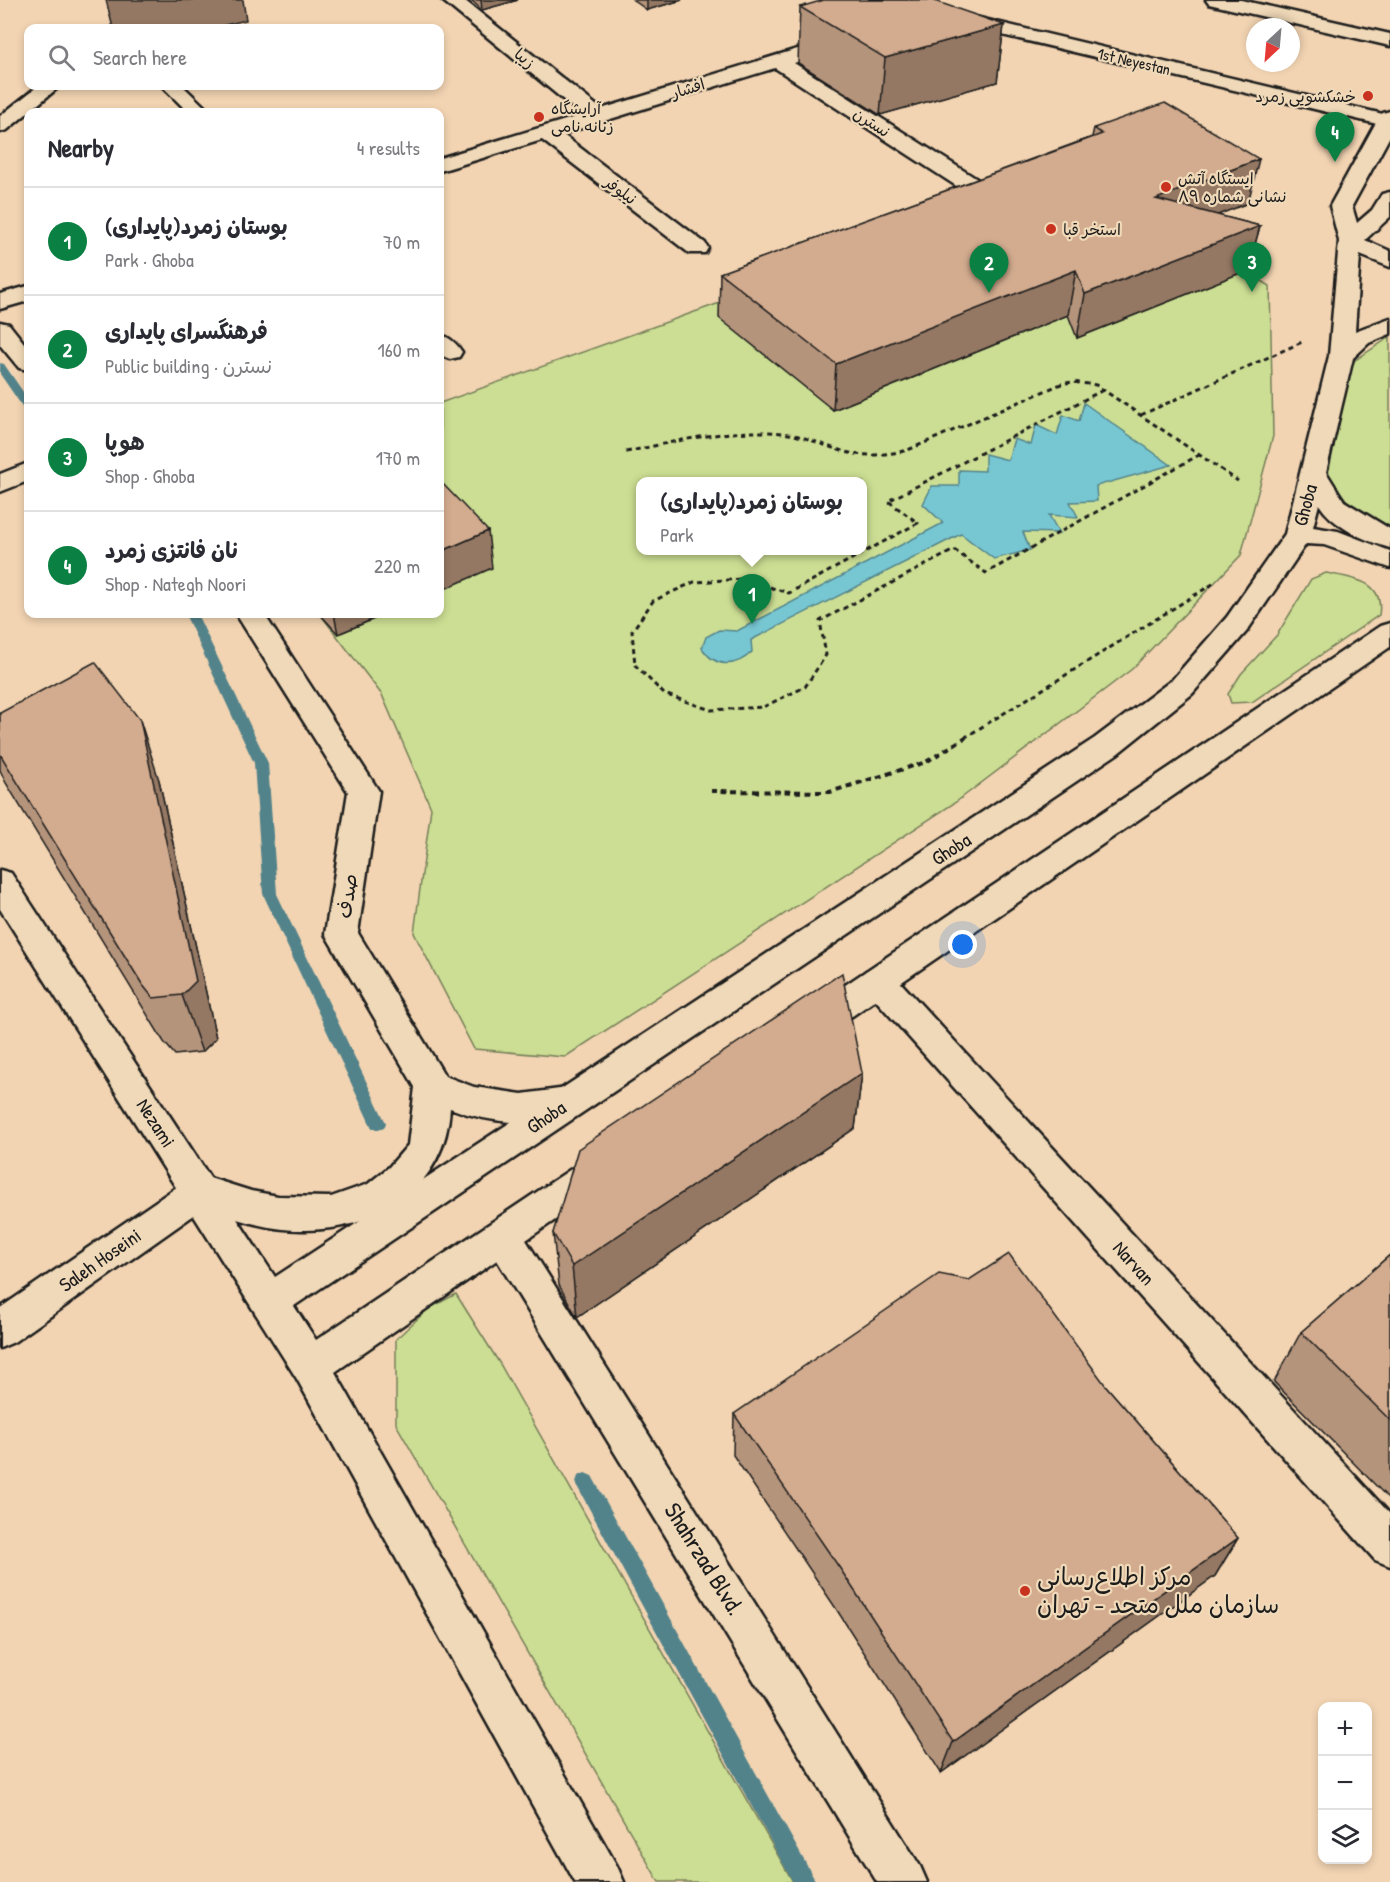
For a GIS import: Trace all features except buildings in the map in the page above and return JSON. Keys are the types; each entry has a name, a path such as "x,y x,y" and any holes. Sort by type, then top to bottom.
{"street":[{"name":"زیبا","path":"452,0 597,116"},
{"name":"1st Neyestan","path":"880,0 1389,119"},
{"path":"1216,0 1390,40"},
{"path":"902,24 937,14"},
{"name":"افشار","path":"444,164 856,37"},
{"name":"نسترن","path":"776,60 969,184"},
{"path":"0,126 45,90"},
{"path":"176,90 196,108"},
{"name":"Ghoba","path":"270,1301 1106,746 1182,687 1237,624 1298,535 1341,356 1350,240 1341,206 1389,119"},
{"name":"نیلوفر","path":"545,132 697,248"},
{"path":"1390,199 1381,214 1350,240 1390,261"},
{"path":"0,302 24,294"},
{"path":"1341,356 1360,338 1390,325"},
{"path":"0,329 24,358"},
{"path":"0,484 24,473"},
{"path":"1314,473 1334,507 1368,530 1390,538"},
{"path":"1298,535 1328,537 1390,561"},
{"name":"صدف","path":"253,618 364,791 341,934 433,1086"},
{"path":"789,1041 1390,633"},
{"name":"Nezami","path":"0,882 311,1366"},
{"name":"Narvan","path":"878,980 1390,1545"},
{"path":"200,1191 252,1209 288,1213 320,1215 357,1208 391,1190 414,1166 425,1148 430,1127 433,1086 472,1101 522,1109 567,1103"},
{"path":"601,1882 311,1366 632,1149"},
{"name":"Saleh Hoseini","path":"0,1329 200,1191"},
{"name":"Shahrzad Blvd.","path":"503,1236 904,1882"}],"path":[{"path":"1140,415 1344,323"},
{"path":"626,452 698,438 781,433 799,435 847,452 894,453 909,450 1061,384 1085,383 1103,390 1238,481"},
{"path":"867,551 918,523 888,501 1103,390"},
{"path":"859,555 789,593 743,579 694,582 653,600 632,631 635,665 664,694 711,710 763,707 805,687 811,679 826,655 820,621 954,550 986,573 1199,455"},
{"path":"711,791 830,792 926,762 1220,579"}],"green space":[{"path":"1086,172 1270,286 1273,436 1241,555 1132,669 956,802 565,1057 474,1049 414,933 431,808 382,695 323,618 444,618 444,402"},
{"path":"1390,337 1390,529 1353,508 1328,474 1351,363"},
{"path":"1326,573 1356,579 1372,588 1380,603 1379,615 1252,702 1231,703 1228,694 1241,674 1277,635 1311,579"},
{"path":"456,1294 500,1364 793,1882 659,1882 396,1424 396,1339 428,1309"}],"water":[{"path":"1084,403 1171,465 1096,486 1097,501 1070,502 1078,517 1049,515 1059,533 1023,532 1030,550 994,559 961,534 751,640 752,652 739,661 726,664 719,662 707,655 702,648 706,637 719,630 737,631 943,523 923,504 932,486 959,486 959,470 985,471 985,454 1008,460 1014,439 1031,445 1036,425 1057,435 1063,415 1079,421"}],"waterway":[{"path":"0,366 24,401"},
{"path":"193,618 261,763 270,894 378,1123"},
{"path":"585,1482 805,1882"}],"place":[{"name":"خشکشویی زمرد","path":"1368,96"},
{"name":"آرایشگاه زنانه نامی","path":"539,117"},
{"name":"نان فانتزی زمرد","path":"1335,162"},
{"name":"ایستگاه آتش نشانی شماره ۸۹","path":"1166,187"},
{"name":"استخر قبا","path":"1051,229"},
{"name":"هوپا","path":"1252,292"},
{"name":"فرهنگسرای پایداری","path":"989,293"},
{"name":"بوستان زمرد(پایداری)","path":"752,624"},
{"name":"مرکز اطلاع‌رسانی سازمان ملل متحد - تهران","path":"1025,1591"}]}
